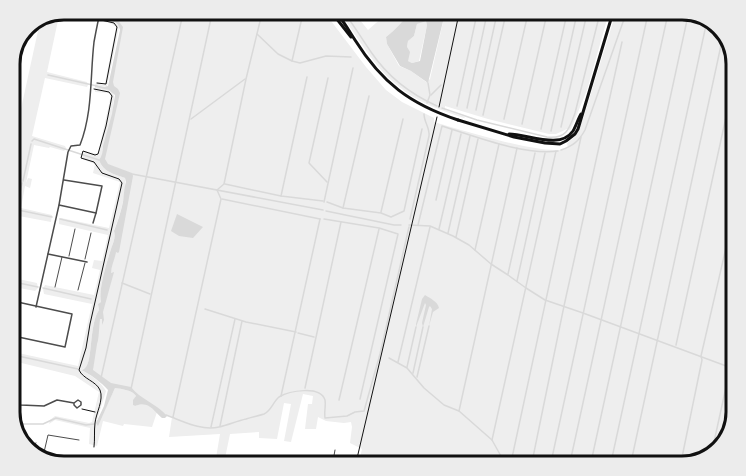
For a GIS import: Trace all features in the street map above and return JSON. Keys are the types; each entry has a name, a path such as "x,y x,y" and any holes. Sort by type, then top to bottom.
{"main road":[{"path":"336,19 355,40"},
{"path":"341,19 376,69 409,99 458,120 514,137 560,144 575,134 578,129 611,19"}],"street":[{"path":"36,306 59,205 68,150 72,145 79,146 82,142 92,84 94,40 99,19"},
{"path":"63,180 102,186 93,223"},
{"path":"59,205 96,213"},
{"path":"48,254 86,262"},
{"path":"20,303 72,315 65,347 20,337"},
{"path":"20,405 44,406 57,400 74,403 76,400 80,401 81,405 78,408 74,403"}],"lane":[{"path":"69,258 75,229"},
{"path":"78,290 91,233"},
{"path":"55,287 62,257"},
{"path":"44,452 48,435 79,440"},
{"path":"334,456 335,450"}],"path":[{"path":"92,84 106,84 117,27 105,19"},
{"path":"440,104 458,19"},
{"path":"94,89 109,92 112,96 98,154 83,151 81,158 96,164 102,172 119,179 122,183 86,348 79,370 81,375 100,390 94,447"},
{"path":"358,456 437,118"},
{"path":"78,408 97,413"}],"shaded area":[{"path":"102,19 114,20 119,27 107,87 95,85 105,83 116,27"},
{"path":"108,19 117,19 123,27 113,82 120,93 105,159 108,164 132,173 133,176 119,252 116,252 112,268 111,273 114,272 103,312 102,325 102,319 100,319 93,370 111,383 131,387 167,416 162,418 144,404 133,405 136,396 134,394 115,388 98,426 96,423 108,390 95,378 81,370 85,368 89,358 94,324 99,310 98,304 101,302 103,276 115,236 114,231 126,182 125,178 106,170 99,160 115,95 95,85 108,86 120,30 116,22"},
{"path":"113,19 330,19 386,90 402,102 434,118 434,122 523,146 558,150 568,148 567,143 576,136 614,19 683,19 707,27 721,41 726,63 726,421 719,437 705,451 683,456 360,456 362,449 350,443 351,422 326,421 318,417 316,429 305,429 308,404 312,404 313,396 303,394 291,442 284,441 291,404 284,403 277,439 259,438 259,432 230,434 225,456 216,456 220,434 169,437 172,417 164,415 129,388 112,385 94,376 88,369 131,176 107,169 102,156 99,160 103,167 109,172 125,178 126,183 114,230 114,240 103,276 101,302 98,304 99,310 94,324 89,358 85,368 81,370 101,384 106,391 97,420 102,416 115,388 134,394 136,396 134,406 149,405 157,412 152,427 124,424 123,426 103,421 97,446 89,444 90,428 55,420 49,424 55,416 92,422 99,392 75,376 20,363 20,353 78,366 92,304 44,294 43,289 45,285 94,295 100,270 92,268 94,260 102,261 108,235 59,224 59,218 109,228 120,182 93,173 95,164 82,159 84,151 98,154 111,95 95,92 95,87 112,92 113,107 117,95 111,88 121,28"},
{"path":"345,19 359,19 368,30 381,19 405,19 386,37 387,44 399,66 411,71 426,82 430,79 444,19 607,19 587,90 571,129 556,134 488,119 445,106 445,110 465,117 437,109 404,91 373,60"},
{"path":"405,19 444,19 428,83 400,66 387,44 386,37","holes":["426,21 420,61 412,63 408,61 410,52 407,47 408,41 414,36 417,24"]},
{"path":"58,20 47,72 87,82 88,85 87,87 45,78 32,136 66,148 64,151 34,145 26,183 28,178 32,179 30,188 25,186 21,208 52,215 51,222 20,216 20,113 39,27"},
{"path":"426,20 427,25 419,61 412,63 408,61 408,41 414,36 417,24"},
{"path":"177,214 203,227 193,238 179,236 171,231"},
{"path":"20,279 37,283 38,288 35,291 20,288"},
{"path":"425,295 439,308 433,312 429,326 432,309 429,307 423,327 425,303 416,327 422,299"}],"waterway":[{"path":"101,378 182,19"},
{"path":"131,389 211,19"},
{"path":"173,417 221,199 217,190 224,184 261,19"},
{"path":"292,61 302,19"},
{"path":"348,19 392,77 418,96 437,106"},
{"path":"457,106 476,19"},
{"path":"467,108 486,19"},
{"path":"476,110 496,19"},
{"path":"483,115 505,19"},
{"path":"504,119 527,19"},
{"path":"522,124 546,19"},
{"path":"541,129 566,19"},
{"path":"551,131 576,19"},
{"path":"561,127 586,19"},
{"path":"442,108 477,120 547,137 563,135 569,129 575,113 598,19"},
{"path":"561,150 575,143 585,130 625,19"},
{"path":"552,456 647,19"},
{"path":"571,456 667,19"},
{"path":"592,456 687,20"},
{"path":"612,456 706,26"},
{"path":"257,34 278,54 300,63 326,56 351,57"},
{"path":"533,456 622,42"},
{"path":"632,456 722,43"},
{"path":"324,202 353,68"},
{"path":"48,75 97,86"},
{"path":"281,196 307,77"},
{"path":"327,182 309,163 328,78"},
{"path":"191,119 245,79"},
{"path":"427,103 430,95 428,83"},
{"path":"431,95 441,85"},
{"path":"343,208 369,96"},
{"path":"410,219 429,136 424,114"},
{"path":"676,345 726,117"},
{"path":"381,212 403,119"},
{"path":"418,225 442,126 515,148 530,151 558,151"},
{"path":"327,202 343,208 381,213 391,217 404,211 422,129"},
{"path":"436,200 452,130"},
{"path":"439,229 461,134"},
{"path":"448,233 470,136"},
{"path":"512,456 581,137"},
{"path":"32,141 34,139 99,160"},
{"path":"456,237 478,139"},
{"path":"23,181 31,144"},
{"path":"475,250 499,144"},
{"path":"459,411 517,148"},
{"path":"492,440 556,151"},
{"path":"508,274 535,153"},
{"path":"517,281 545,153"},
{"path":"132,174 323,210"},
{"path":"20,193 22,183"},
{"path":"225,184 281,196 323,201"},
{"path":"222,199 320,219"},
{"path":"20,210 52,217"},
{"path":"326,211 401,225"},
{"path":"60,219 107,230"},
{"path":"281,396 320,219"},
{"path":"324,219 379,228 398,234 360,399"},
{"path":"305,388 341,222"},
{"path":"409,225 430,226 453,236 545,300 726,366"},
{"path":"166,415 198,427 219,427 264,414 279,397 304,391 317,392 322,395 325,400 325,418 347,416 364,411 380,354 409,227"},
{"path":"398,362 430,227"},
{"path":"339,400 379,229"},
{"path":"682,456 701,356 726,248"},
{"path":"20,283 38,287"},
{"path":"122,283 150,294"},
{"path":"43,288 91,299"},
{"path":"205,309 246,322 296,332"},
{"path":"211,427 235,319"},
{"path":"220,426 242,321"},
{"path":"417,377 429,326"},
{"path":"407,367 416,327"},
{"path":"413,373 423,327"},
{"path":"298,333 314,337"},
{"path":"20,356 78,369"},
{"path":"389,358 407,368 424,388 444,405 459,411 492,440 501,456"},
{"path":"714,444 726,387"},
{"path":"21,424 43,424 56,418 86,425 94,424"}]}
